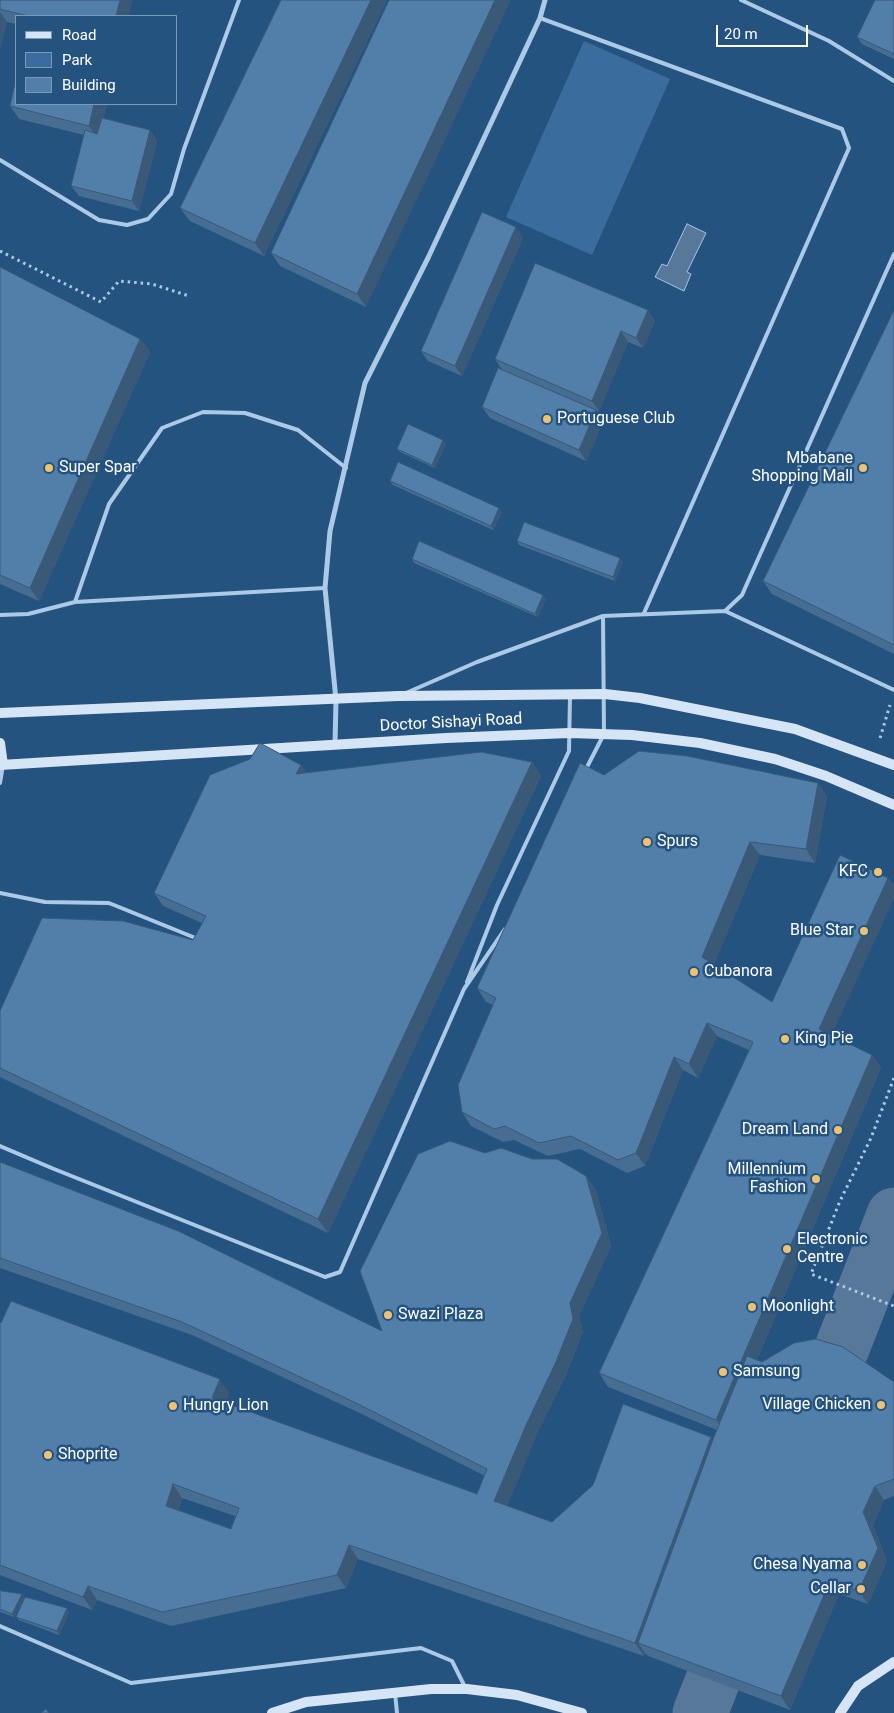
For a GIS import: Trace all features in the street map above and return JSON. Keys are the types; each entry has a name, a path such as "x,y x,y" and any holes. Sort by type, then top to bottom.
{"main road":[{"name":"Doctor Sishayi Road","path":"0,713 398,696 605,694 640,698 795,729 894,766"},
{"name":"Doctor Sishayi Road","path":"2,765 334,745 569,733 604,734 700,743 775,759 826,776 894,804"},
{"path":"0,743 2,765"},
{"path":"840,1713 858,1686 894,1662"},
{"path":"272,1713 306,1702 432,1689 467,1689 517,1695 582,1713"}],"street":[{"path":"334,745 336,700 325,588 330,531 365,383 428,258 540,18 545,0"}],"lane":[{"path":"0,160 99,220 127,225 148,219 171,194 184,149 239,0"},
{"path":"741,0 829,41 894,81"},
{"path":"540,18 842,129 848,148 644,613"},
{"path":"725,611 742,595 894,254"},
{"path":"75,602 109,504 162,428 203,412 245,413 298,430 346,468"},
{"path":"0,615 28,614 75,602 325,588"},
{"path":"398,696 476,662 604,616 725,611 894,690"},
{"path":"582,778 604,734 604,616"},
{"path":"0,1146 325,1277 340,1272 464,989 497,905 569,751 570,694"},
{"path":"0,783 2,765"},
{"path":"0,893 45,902 109,903 200,940"},
{"path":"464,989 506,927"},
{"path":"0,1626 131,1683 421,1648 452,1661 467,1689"},
{"path":"395,1693 397,1713"}],"path":[{"path":"0,251 101,302 119,281 152,284 189,296"},
{"path":"873,757 891,702"},
{"path":"894,1078 871,1138 840,1201 811,1274 894,1306"}],"green space":[{"path":"584,41 670,79 592,255 506,217"}],"shaded area":[{"path":"687,224 706,233 687,272 691,274 684,291 655,277 662,264 667,266"}],"building":[{"path":"0,0 120,0 116,15 24,15 0,9"},
{"path":"281,0 371,0 255,243 180,208"},
{"path":"389,0 495,0 357,294 271,253"},
{"path":"875,0 894,0 894,54 857,37"},
{"path":"15,84 15,105 94,105 89,126 10,106"},
{"path":"102,118 150,130 132,201 71,186 85,130 97,134"},
{"path":"482,212 516,227 455,366 421,351"},
{"path":"535,263 648,310 636,338 621,331 592,401 495,359"},
{"name":"Super Spar","path":"0,267 140,339 30,588 0,575"},
{"name":"Mbabane Shopping Mall","path":"894,310 894,645 763,581"},
{"name":"Portuguese Club","path":"498,368 596,410 579,450 482,407"},
{"path":"408,424 443,440 432,465 397,449"},
{"path":"398,462 499,508 491,526 390,481"},
{"path":"524,522 620,558 613,577 517,541"},
{"path":"419,541 543,595 535,614 412,559"},
{"path":"260,743 301,765 296,774 481,752 532,762 318,1219 0,1068 0,1011 42,918 123,921 193,940 206,916 154,893 210,775 250,759"},
{"path":"639,751 687,756 818,783 806,849 750,842 702,957 772,1002 840,855 888,878 819,1029 872,1055 716,1420 599,1373 753,1042 707,1023 689,1064 674,1057 636,1153 618,1160 571,1136 539,1143 505,1126 494,1129 462,1112 458,1085 496,998 477,988 580,763 604,775"},
{"path":"450,1141 485,1153 501,1148 532,1159 557,1159 586,1176 602,1233 570,1303 573,1319 555,1364 527,1423 494,1501 552,1522 593,1485 623,1404 711,1437 635,1643 349,1545 337,1575 162,1612 88,1586 83,1597 0,1565 0,1322 11,1301 220,1379 212,1398 477,1494 487,1469 354,1402 182,1322 0,1258 0,1162 178,1231 382,1331 360,1271 418,1154","holes":["173,1484 239,1508 231,1529 166,1506"]},
{"path":"816,1339 843,1347 894,1382 894,1479 875,1486 863,1512 878,1548 859,1591 830,1581 781,1696 638,1643 714,1437 747,1356 762,1362 794,1343"},
{"path":"0,1590 22,1594 12,1614 0,1609"},
{"path":"25,1597 67,1608 57,1631 16,1617"},
{"path":"46,1709 49,1713 41,1713"}],"waterway":[{"path":"815,1417 894,1215"},
{"path":"700,1713 741,1609"}],"place":[{"name":"Portuguese Club","path":"547,419"},
{"name":"Super Spar","path":"49,468"},
{"name":"Mbabane Shopping Mall","path":"863,468"},
{"name":"Spurs","path":"647,842"},
{"name":"KFC","path":"878,872"},
{"name":"Blue Star","path":"864,931"},
{"name":"Cubanora","path":"694,972"},
{"name":"King Pie","path":"785,1039"},
{"name":"Dream Land","path":"838,1130"},
{"name":"Millennium Fashion","path":"816,1179"},
{"name":"Electronic Centre","path":"787,1249"},
{"name":"Moonlight","path":"752,1307"},
{"name":"Swazi Plaza","path":"388,1315"},
{"name":"Samsung","path":"723,1372"},
{"name":"Village Chicken","path":"881,1405"},
{"name":"Hungry Lion","path":"173,1406"},
{"name":"Shoprite","path":"48,1455"},
{"name":"Chesa Nyama","path":"862,1565"},
{"name":"Cellar","path":"861,1589"}]}
